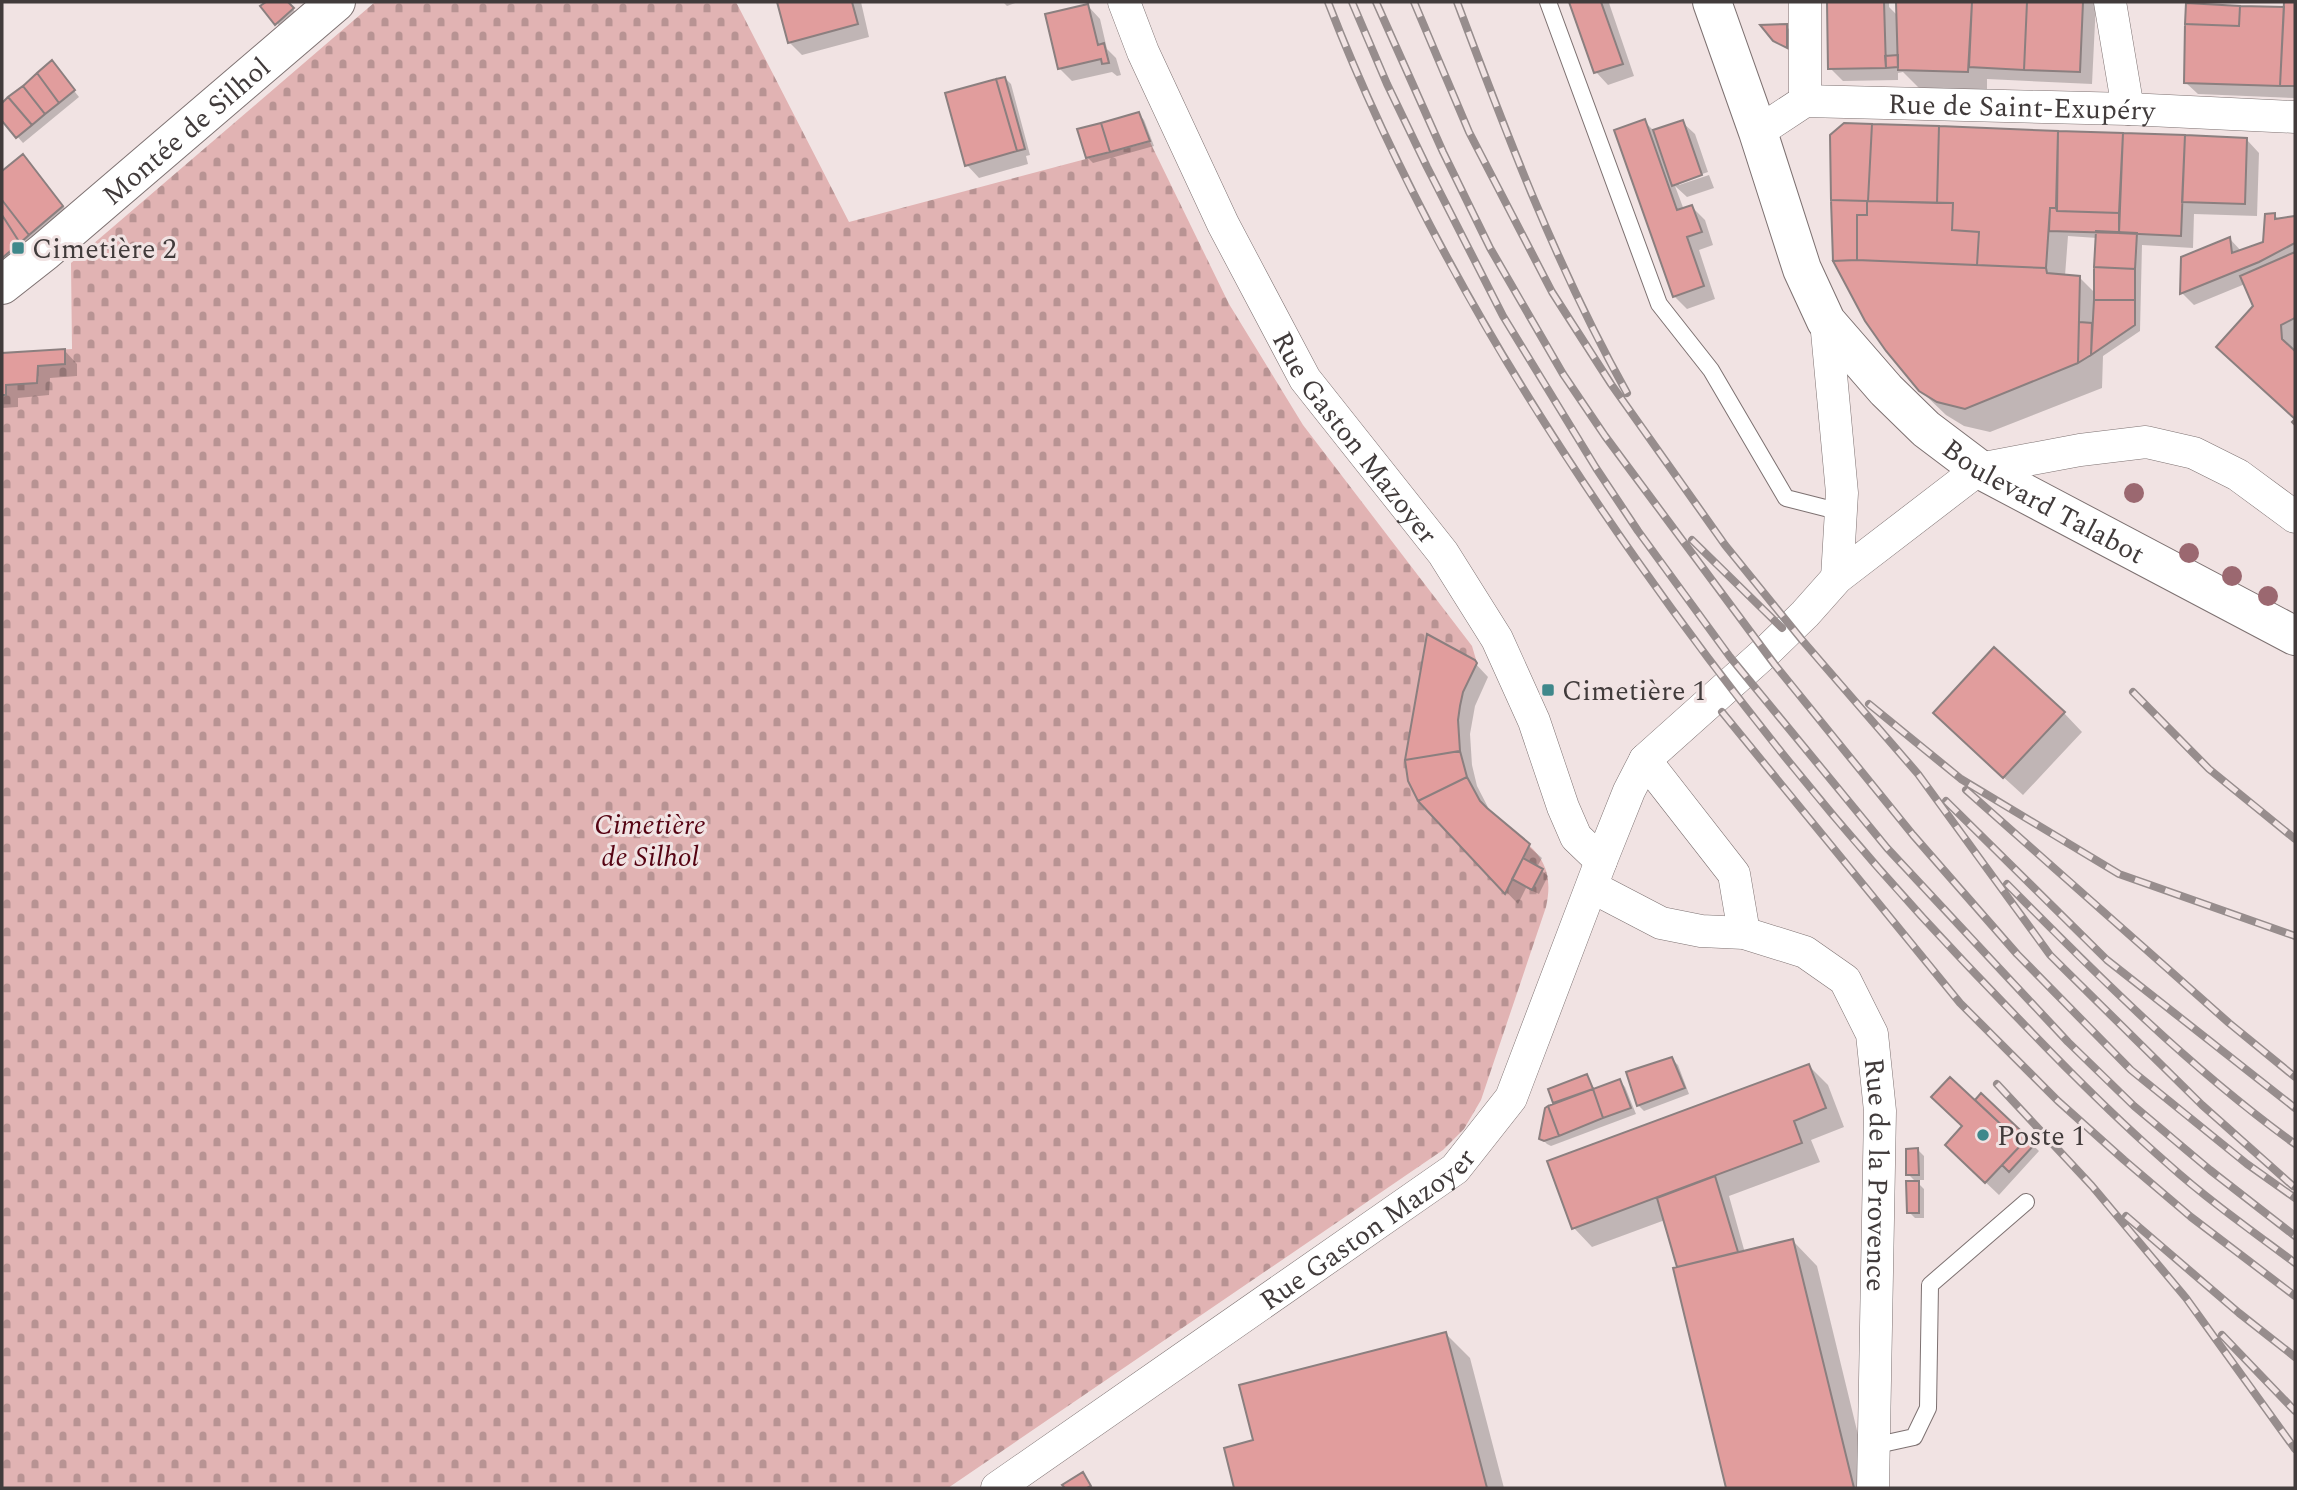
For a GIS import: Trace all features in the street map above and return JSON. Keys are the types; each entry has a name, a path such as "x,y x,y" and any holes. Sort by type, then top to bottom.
{"main road":[{"name":"Montée de Silhol","path":"2,285 336,2"},
{"name":"Boulevard Talabot","path":"1712,2 1802,269 1826,321 1886,390 1926,429 1979,469 2295,636"}],"street":[{"name":"Rue Gaston Mazoyer","path":"1124,2 1143,52 1223,224 1306,379 1443,553 1497,639 1534,721 1563,807 1597,874"},
{"path":"1758,132 1805,101 1805,2"},
{"path":"2110,2 2128,109"},
{"name":"Rue de Saint-Exupéry","path":"1805,101 2128,109 2295,117"},
{"name":"Boulevard Talabot","path":"1826,321 1841,479 1837,578"},
{"path":"1979,469 2080,450 2146,442 2194,453 2238,475 2295,517"},
{"name":"Rue Gaston Mazoyer","path":"997,1488 1455,1169 1511,1098 1629,791 1646,760 1769,649 1837,578 1979,469"},
{"path":"1646,760 1734,874 1744,933"},
{"name":"Rue de la Provence","path":"1597,874 1661,923 1701,932 1744,933 1804,952 1845,980 1872,1034 1880,1111 1872,1488"}],"lane":[{"path":"1548,2 1659,304 1712,370 1786,498 1841,512"},
{"path":"1873,1446 1914,1437 1928,1408 1930,1285 2026,1202"}],"green space":[{"name":"Cimetière de Silhol","path":"375,2 736,2 849,222 1150,142 1229,304 1303,425 1472,646 1477,663 1463,693 1458,721 1462,763 1480,801 1539,857 1546,870 1548,886 1546,907 1481,1100 1464,1129 1443,1150 948,1488 2,1488 2,353 72,349 71,263"}],"building":[{"path":"266,2 288,2 294,8 275,25 260,6"},
{"path":"777,2 852,2 858,24 788,43"},
{"path":"1569,2 1601,2 1623,64 1594,73"},
{"path":"1827,2 1884,2 1886,68 1828,69"},
{"path":"1896,2 1972,2 1968,72 1898,70"},
{"path":"1972,2 2027,2 2024,70 1969,67"},
{"path":"2027,2 2083,2 2080,72 2024,70"},
{"path":"2284,2 2295,2 2295,86 2280,86"},
{"path":"2186,3 2240,6 2239,26 2185,24"},
{"path":"1088,4 1098,45 1104,43 1109,63 1102,64 1101,59 1058,69 1045,14"},
{"path":"2240,6 2284,7 2280,86 2184,83 2185,24 2239,26"},
{"path":"1787,24 1787,48 1773,41 1760,25"},
{"path":"1898,55 1898,67 1886,68 1885,56"},
{"path":"52,60 75,90 59,103 37,73"},
{"path":"37,73 59,103 45,114 23,86"},
{"path":"1005,77 1025,149 1017,151 996,79"},
{"path":"996,79 1017,151 965,166 945,93"},
{"path":"23,86 45,114 32,125 8,97"},
{"path":"8,97 32,125 16,138 2,121 2,103"},
{"path":"1139,112 1150,141 1110,152 1101,123"},
{"path":"1645,119 1677,210 1692,205 1702,232 1687,237 1704,286 1673,297 1614,130"},
{"path":"1683,120 1702,175 1672,186 1653,130"},
{"path":"1101,123 1110,152 1086,158 1077,129"},
{"path":"1844,123 1872,124 1868,201 1831,200 1830,135"},
{"path":"1872,124 1939,126 1937,203 1868,201"},
{"path":"1939,126 2058,131 2056,208 2050,208 2046,268 1977,265 1979,232 1952,230 1953,203 1937,203"},
{"path":"2058,131 2123,133 2119,213 2057,211"},
{"path":"2123,133 2185,135 2181,236 2119,233"},
{"path":"2185,135 2247,138 2245,204 2182,202"},
{"path":"23,154 63,206 29,235 2,200 2,171"},
{"path":"2,200 29,235 20,243 2,215"},
{"path":"1831,200 1867,201 1867,215 1857,215 1857,260 1833,261"},
{"path":"1867,201 1953,203 1952,230 1979,232 1977,265 1857,260 1857,215 1867,215"},
{"path":"2050,208 2056,208 2057,211 2119,213 2119,233 2049,231"},
{"path":"2275,213 2275,219 2295,216 2295,243 2259,262 2180,294 2181,257 2230,237 2232,253 2263,242 2265,214"},
{"path":"2,215 20,243 2,258"},
{"path":"2096,231 2137,233 2135,269 2094,267"},
{"path":"2295,252 2295,318 2281,325 2282,339 2295,351 2295,419 2216,347 2253,306 2240,276"},
{"path":"1833,261 2046,268 2047,273 2080,276 2078,363 1965,409 1937,402 1919,391 1886,351 1865,321"},
{"path":"2094,267 2135,269 2135,300 2094,300"},
{"path":"2094,300 2135,300 2135,325 2091,355"},
{"path":"2079,322 2092,323 2091,355 2078,363"},
{"path":"65,349 65,364 38,366 37,383 6,385 6,395 2,395 2,353"},
{"path":"1427,634 1477,663 1463,692 1460,706 1460,751 1405,760"},
{"path":"1994,647 2065,712 2003,778 1933,713"},
{"path":"1460,751 1467,777 1418,801 1408,781 1405,760"},
{"path":"1467,777 1480,801 1530,844 1505,894 1418,801"},
{"path":"1523,858 1543,869 1532,890 1512,879"},
{"path":"1672,1057 1685,1088 1637,1106 1626,1072"},
{"path":"1809,1064 1826,1108 1794,1121 1802,1143 1572,1229 1547,1161"},
{"path":"1587,1074 1593,1089 1553,1103 1548,1089"},
{"name":"Poste 1","path":"1950,1077 2022,1144 1985,1183 1945,1145 1962,1126 1931,1097"},
{"path":"1620,1079 1631,1108 1603,1118 1593,1089"},
{"path":"1593,1089 1603,1118 1559,1136 1548,1106"},
{"path":"1981,1093 2035,1144 2009,1172 2002,1165 2022,1144 1975,1100"},
{"path":"1548,1106 1559,1136 1544,1141 1539,1139 1545,1108"},
{"path":"1918,1148 1919,1175 1906,1175 1906,1149"},
{"path":"1715,1176 1738,1252 1677,1267 1657,1198"},
{"path":"1906,1181 1919,1181 1919,1213 1907,1213"},
{"path":"1793,1239 1854,1488 1726,1488 1673,1268"},
{"path":"1446,1332 1487,1488 1234,1488 1224,1448 1253,1440 1239,1385"},
{"path":"1083,1472 1091,1486 1065,1488 1062,1485"}],"railway":[{"path":"1328,2 1391,149 1427,220 1505,359 1591,493 1713,665 1794,768 1878,868 2040,1042 2183,1177 2295,1263"},
{"path":"1352,2 1387,84 1503,316 1596,468 1638,531 1730,657 1887,848 2068,1042 2134,1106 2295,1236"},
{"path":"1376,2 1443,152 1490,248 1563,374 1605,436 1775,665 1913,835 2017,954 2131,1070 2247,1164 2295,1198"},
{"path":"1414,2 1469,132 1552,292 1611,384 1725,545 1802,640 1918,774 2050,955 2202,1105 2293,1186"},
{"path":"1457,2 1514,151 1556,249 1627,393"},
{"path":"1692,540 1782,628"},
{"path":"2133,692 2209,769 2295,839"},
{"path":"1869,704 1961,779 2119,874 2295,936"},
{"path":"1722,712 1960,1003 2058,1101 2124,1160 2191,1217 2295,1296"},
{"path":"1966,790 2229,1023 2295,1077"},
{"path":"1946,801 2107,960 2295,1108"},
{"path":"2007,884 2182,1053 2295,1144"},
{"path":"1997,1084 2092,1186 2186,1298 2295,1449"},
{"path":"2126,1216 2295,1357"},
{"path":"2222,1335 2295,1411"}],"place":[{"name":"Cimetière 2","path":"18,248"},
{"name":"Cimetière 1","path":"1548,690"},
{"name":"Poste 1","path":"1983,1135"}]}
